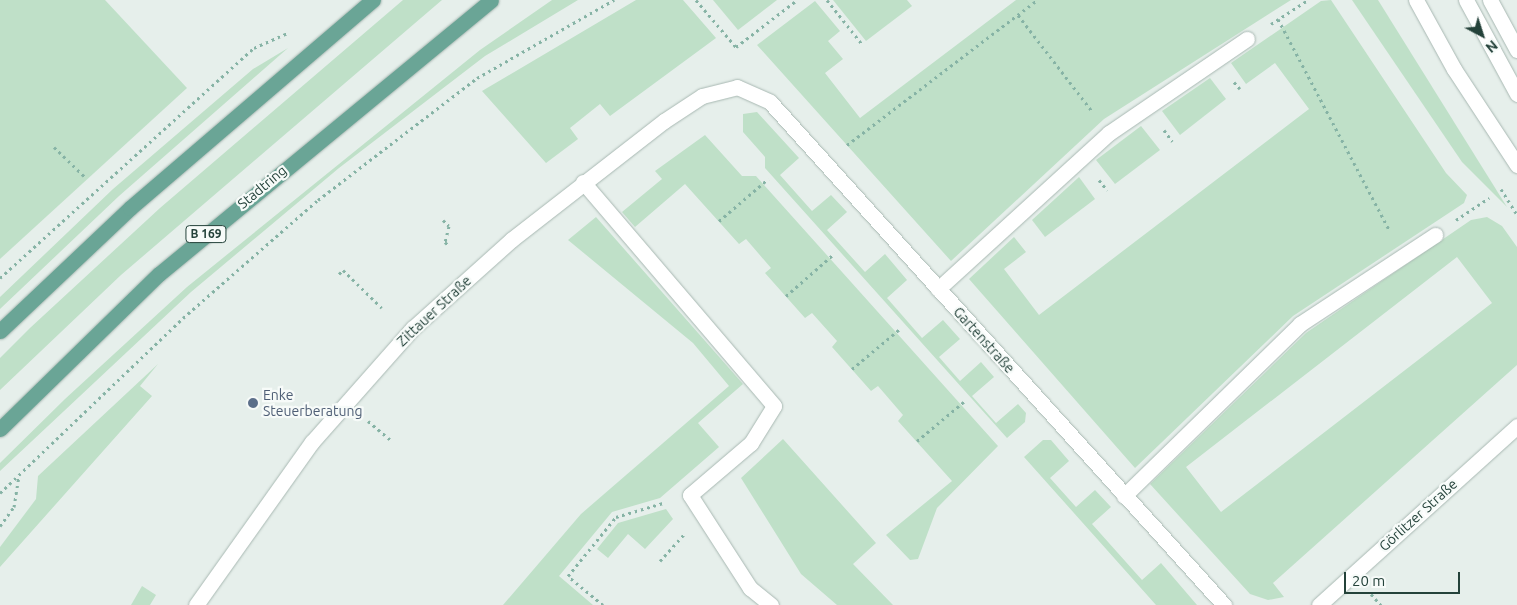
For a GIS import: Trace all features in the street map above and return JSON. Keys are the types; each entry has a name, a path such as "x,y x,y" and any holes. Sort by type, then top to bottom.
{"main road":[{"path":"0,331 130,208 373,0"},
{"name":"Stadtring","path":"0,429 159,274 491,0"}],"street":[{"path":"1416,0 1454,69 1517,165"},
{"path":"1466,0 1517,94"},
{"path":"1490,0 1517,50"},
{"path":"938,289 1109,133 1248,39"},
{"name":"Zittauer Straße","path":"196,605 232,549 356,387 429,313 583,182 702,96 737,87"},
{"name":"Gartenstraße","path":"737,87 770,102 1224,605"},
{"path":"583,182 774,406 751,442 690,495 750,588 771,605"},
{"path":"1124,496 1300,324 1435,235"},
{"name":"Görlitzer Straße","path":"1319,605 1517,426"}],"path":[{"path":"0,492 183,318 318,200 477,78 614,0"},
{"path":"696,0 736,47 797,0"},
{"path":"827,0 862,44"},
{"path":"841,149 1037,0"},
{"path":"1248,39 1308,0"},
{"path":"1018,15 1109,133"},
{"path":"1278,19 1403,256"},
{"path":"0,278 254,48 291,32"},
{"path":"54,147 85,177"},
{"path":"719,221 768,179"},
{"path":"1435,235 1489,198"},
{"path":"443,220 449,226 445,242 449,246"},
{"path":"786,296 835,254"},
{"path":"339,274 343,270 382,308"},
{"path":"852,369 901,328"},
{"path":"917,442 966,400"},
{"path":"368,420 392,441"},
{"path":"0,526 14,507 19,473"},
{"path":"603,605 568,576 616,517 690,495"},
{"path":"1369,591 1381,605"}],"green space":[{"path":"0,0 105,0 187,88 0,259"},
{"path":"403,0 442,0 121,275 0,390 0,358 30,328 160,208"},
{"path":"552,0 578,0 485,56 339,168 191,292 0,471 0,463 65,399 187,287 480,50"},
{"path":"636,0 683,0 716,38 610,116 600,104 570,128 578,139 546,163 482,91"},
{"path":"713,0 777,0 738,30"},
{"path":"833,0 907,0 912,6 866,41"},
{"path":"1016,0 1291,0 1104,119 951,261 757,45 815,1 840,31 828,41 843,59 825,73 860,118"},
{"path":"1331,0 1446,173 1467,195 1464,203 1293,316 1135,468 969,279 1014,237 1026,252 1004,269 1039,315 1309,109 1275,63 1246,84 1231,63 1321,1"},
{"path":"1352,0 1378,0 1507,207 1462,162"},
{"path":"288,48 119,196 0,309 0,297 113,189 253,69"},
{"path":"1210,78 1226,99 1180,135 1162,111"},
{"path":"757,112 799,158 780,175 812,211 831,195 847,212 827,230 865,272 885,254 907,280 887,298 922,338 943,320 960,339 939,357 960,381 981,362 994,377 972,396 996,423 1018,404 1026,413 1025,422 1007,438 765,168 765,157 743,132 743,114"},
{"path":"1141,126 1160,150 1115,184 1096,160"},
{"path":"705,135 742,176 756,176 998,446 937,508 918,559 910,560 886,535 952,481 898,421 903,415 878,386 871,391 832,347 837,341 812,313 805,318 765,273 771,268 746,239 739,244 685,184 635,227 622,212 662,179 655,171"},
{"path":"1079,177 1095,199 1045,237 1032,220"},
{"path":"596,217 743,384 698,423 719,447 660,498 612,512 559,576 593,605 503,605 581,514 729,386 693,343 568,240"},
{"path":"1487,217 1502,226 1517,247 1517,365 1273,583 1284,597 1268,600 1250,594 1150,484 1306,333 1471,220","holes":["1457,257 1492,303 1221,512 1186,467"]},
{"path":"158,364 140,386 152,396 0,567 0,547 36,499 38,476"},
{"path":"783,439 876,543 853,564 893,605 837,605 801,574 741,478"},
{"path":"1043,440 1051,440 1069,461 1050,478 1076,507 1095,490 1111,507 1092,524 1142,580 1161,563 1197,605 1156,605 1024,457"},
{"path":"666,509 673,519 645,549 628,534 608,558 597,549 618,523"},
{"path":"142,586 156,595 150,605 131,605"}],"place":[{"name":"Enke Steuerberatung","path":"253,403"}]}
